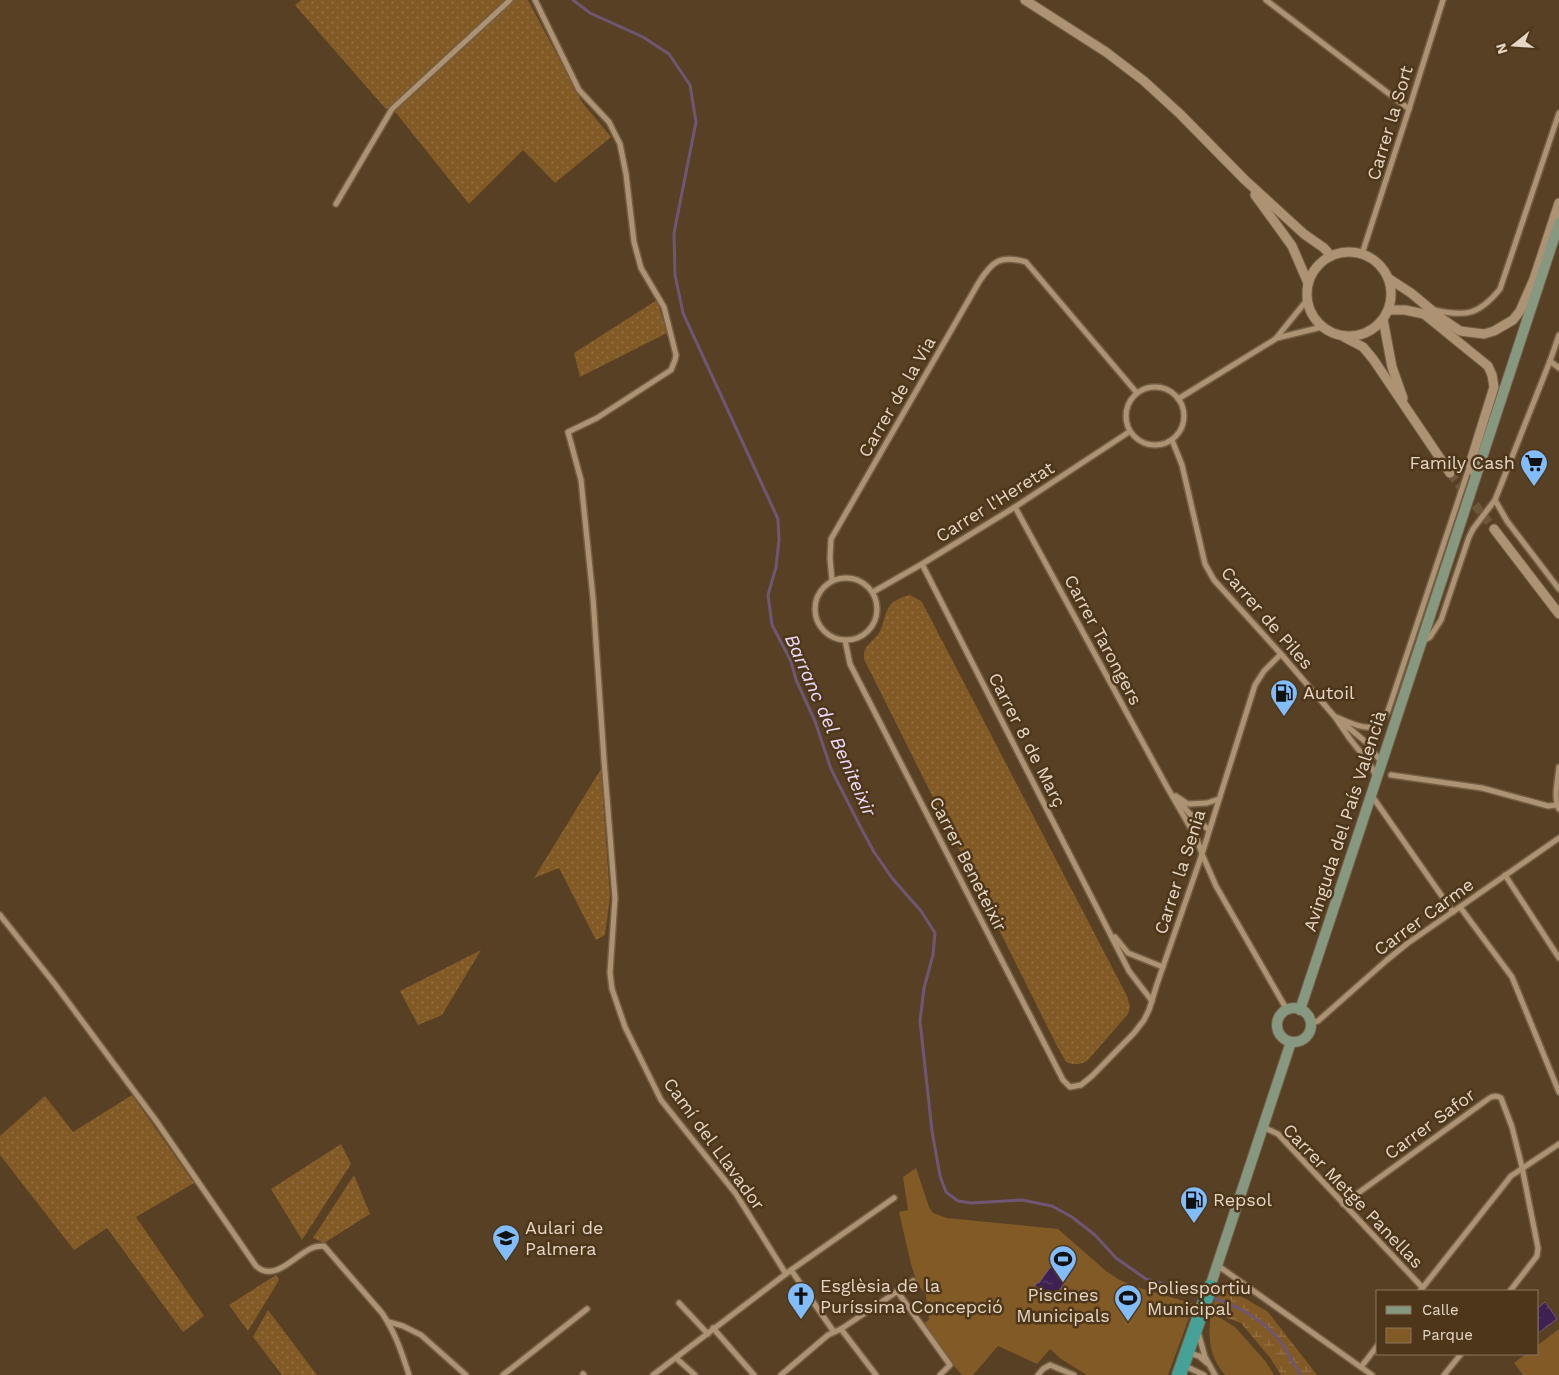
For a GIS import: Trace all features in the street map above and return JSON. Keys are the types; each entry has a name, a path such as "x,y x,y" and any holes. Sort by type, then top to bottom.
{"highway":[{"path":"1183,1364 1210,1287"}],"main road":[{"name":"Avinguda del País Valencià","path":"1300,1010 1559,223"},
{"path":"1295,1008 1300,1010 1307,1015 1311,1023 1310,1032 1299,1042 1291,1042 1282,1038 1277,1029 1279,1017 1287,1010 1295,1008"},
{"path":"1210,1287 1291,1042"}],"street":[{"path":"336,204 392,109 510,0"},
{"name":"Camí del Llavador","path":"535,0 580,90 609,122 620,144 626,174 634,242 641,268 664,307 676,355 671,370 597,418 568,432 581,480 593,598 615,898 610,973 616,1003 637,1054 661,1100 736,1194 786,1274"},
{"path":"1025,0 1106,52 1144,80 1245,180 1331,256"},
{"path":"1266,0 1409,109"},
{"name":"Carrer la Sort","path":"1362,254 1443,0"},
{"path":"1431,310 1460,314 1470,312 1479,309 1490,301 1500,289 1559,113"},
{"path":"1245,180 1292,246 1308,283"},
{"path":"1450,473 1373,359 1363,348 1322,327 1312,315 1307,300 1308,283 1317,267 1331,256 1346,252 1362,254 1377,263 1388,278 1411,293 1460,331 1484,334 1494,331 1512,320 1520,310 1534,279 1559,203"},
{"name":"Carrer de la Via","path":"832,581 831,540 979,282 997,261 1014,259 1026,262 1136,393"},
{"path":"1344,337 1366,333 1383,320 1388,310 1391,294 1388,278"},
{"path":"1277,338 1307,300"},
{"path":"1388,310 1406,310 1424,314 1488,366 1494,387 1470,464 1476,476"},
{"path":"1383,320 1392,367 1407,410"},
{"path":"1178,399 1277,338 1322,327"},
{"path":"1420,642 1430,637 1442,620 1469,538 1473,529 1495,500 1559,335"},
{"path":"1550,361 1559,368"},
{"path":"1154,386 1172,392 1178,399 1184,413 1184,421 1178,435 1172,440 1163,445 1153,446 1143,444 1129,432 1126,424 1126,410 1136,393 1154,386"},
{"name":"Carrer l'Heretat","path":"872,592 1015,507 1129,432"},
{"name":"Carrer de Piles","path":"1172,440 1182,465 1205,564 1209,572 1335,717 1370,764 1377,777"},
{"name":"Avinguda del País Valencià","path":"1335,717 1371,728 1384,719 1470,464"},
{"path":"1495,500 1507,521 1559,589"},
{"name":"Carrer Tarongers","path":"1015,507 1197,839 1216,886 1287,1010"},
{"path":"1450,524 1464,514"},
{"path":"1494,530 1559,614"},
{"name":"Carrer 8 de Març","path":"922,564 1129,970 1152,1001"},
{"path":"841,578 859,580 867,585 872,592 877,610 875,620 863,635 855,639 845,640 828,634 821,628 815,611 816,602 819,593 832,581 841,578"},
{"name":"Carrer Beneteixir","path":"845,640 850,664 1063,1080 1070,1087 1081,1085"},
{"name":"Carrer la Senia","path":"1081,1085 1134,1033 1144,1020 1202,854 1255,684 1264,671 1281,654"},
{"name":"Carrer de Piles","path":"1335,717 1367,743 1382,763"},
{"path":"1391,775 1482,788 1558,807 1559,767"},
{"name":"Carrer Tarongers","path":"1167,787 1188,804 1207,803 1219,799"},
{"name":"Carrer Tarongers","path":"1167,787 1189,813 1209,830"},
{"path":"1371,795 1453,912"},
{"name":"Carrer Carme","path":"1311,1023 1318,1021 1387,960 1559,838"},
{"path":"1506,875 1559,958"},
{"path":"1460,907 1512,977 1559,1092"},
{"path":"0,916 54,984 157,1122 256,1266 264,1271 273,1272 312,1248 324,1246 388,1322 394,1332 409,1375"},
{"name":"Carrer 8 de Març","path":"1108,929 1128,953 1163,967"},
{"name":"Carrer Safor","path":"1343,1204 1491,1097 1497,1096 1501,1098 1512,1127 1522,1167"},
{"name":"Carrer Metge Panellas","path":"1262,1126 1278,1134 1421,1289"},
{"path":"1421,1289 1511,1176 1559,1144"},
{"path":"1511,1290 1537,1256 1538,1248 1522,1167"},
{"path":"653,1375 791,1270 894,1198"},
{"path":"1217,1265 1372,1375"},
{"path":"791,1270 834,1332"},
{"path":"781,1375 818,1343 913,1281"},
{"path":"897,1291 950,1364 940,1375"},
{"path":"679,1303 708,1334"},
{"path":"503,1375 587,1309"},
{"path":"1199,1319 1201,1346 1215,1375"},
{"path":"388,1322 403,1326 420,1335 466,1375"},
{"path":"713,1328 754,1375"},
{"path":"841,1329 876,1375"},
{"path":"1361,1367 1376,1348"},
{"path":"1444,1375 1460,1355"},
{"path":"1183,1364 1199,1356 1209,1365"},
{"path":"676,1358 696,1375"},
{"path":"1183,1364 1204,1375"},
{"path":"1038,1375 1045,1367 1050,1365 1074,1375"}],"green space":[{"path":"301,0 528,0 582,102 611,137 555,183 523,150 469,204 396,113 385,108 295,5"},
{"path":"657,300 667,333 580,377 574,353"},
{"path":"910,595 921,601 924,606 1127,996 1130,1007 1128,1014 1087,1061 1077,1064 1066,1062 1057,1046 864,659 866,648 879,633 886,613 892,603"},
{"path":"601,769 610,897 605,935 596,940 559,868 534,878"},
{"path":"481,950 442,1015 418,1025 400,991"},
{"path":"132,1095 194,1183 136,1217 204,1316 183,1332 107,1228 74,1250 0,1155 0,1136 45,1096 73,1132"},
{"path":"341,1144 351,1164 302,1240 271,1189"},
{"path":"916,1168 929,1207 933,1213 947,1218 1058,1229 1106,1271 1118,1279 1133,1286 1194,1304 1168,1375 1087,1375 1061,1359 1050,1349 1037,1364 998,1346 973,1375 962,1375 924,1323 929,1320 926,1295 917,1283 899,1212 908,1210 903,1177"},
{"path":"354,1175 370,1214 324,1243 313,1238"},
{"path":"276,1275 279,1280 248,1331 229,1305"},
{"path":"1219,1287 1246,1299 1268,1312 1317,1375 1281,1375 1271,1359 1241,1323 1211,1312"},
{"path":"268,1310 317,1375 282,1375 253,1337"},
{"path":"1211,1312 1235,1327 1266,1362 1274,1375 1225,1375 1215,1360 1210,1345"},
{"path":"1559,1329 1559,1375 1523,1375 1514,1363 1525,1355 1539,1355 1539,1344"}],"water":[{"path":"1060,1254 1076,1266 1053,1299 1035,1286"},
{"path":"1545,1302 1557,1319 1539,1332 1539,1307"}],"waterway":[{"name":"Barranc del Beniteixir","path":"573,0 590,13 643,37 669,54 690,85 696,122 674,233 675,275 683,313 778,519 779,540 776,567 768,595 772,625 791,661 796,680 815,721 831,769 861,828 874,852 892,878 921,911 935,933 933,955 924,988 920,1021 932,1131 940,1176 946,1192 958,1201 971,1203 1022,1200 1052,1206 1072,1217 1095,1235 1116,1258 1146,1279 1204,1295"},
{"name":"Barranc del Beniteixir","path":"1210,1297 1231,1304 1260,1321 1283,1345 1301,1375"}],"tunnel":[{"path":"1450,473 1494,529"}],"place":[{"name":"Family Cash","path":"1534,487"},
{"name":"Autoil","path":"1284,717"},
{"name":"Repsol","path":"1194,1224"},
{"name":"Aulari de Palmera","path":"506,1262"},
{"name":"Piscines Municipals","path":"1063,1283"},
{"name":"Esglèsia de la Puríssima Concepció","path":"801,1320"},
{"name":"Poliesportiu Municipal","path":"1128,1322"}]}
